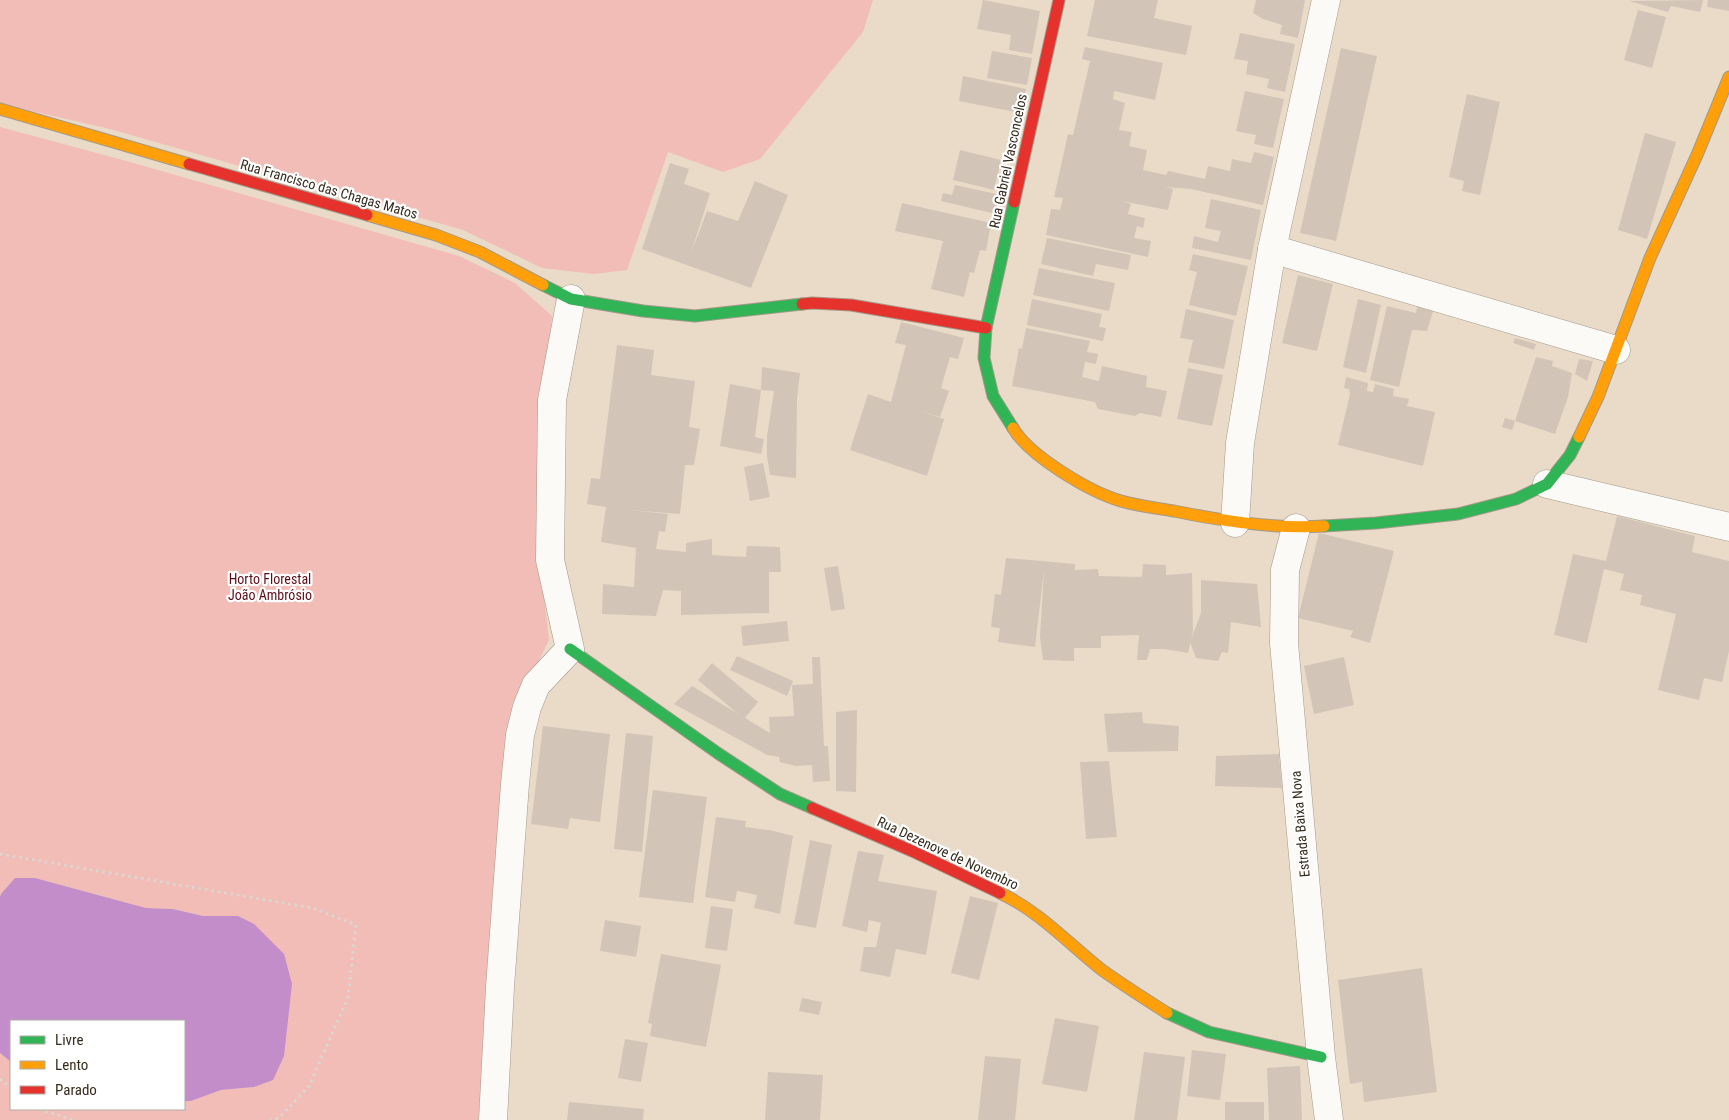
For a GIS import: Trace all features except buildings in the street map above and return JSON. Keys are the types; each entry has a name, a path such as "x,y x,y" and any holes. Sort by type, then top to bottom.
{"street":[{"name":"Rua Gabriel Vasconcelos","path":"1059,0 986,328 984,358 993,396 1019,439 1067,476 1121,501 1235,523 1296,528 1376,523 1458,514 1516,499 1546,484"},
{"path":"1235,523 1240,443 1272,249 1326,0"},
{"path":"1729,77 1697,155 1650,258 1598,397 1570,455 1546,484 1729,527"},
{"name":"Rua Francisco das Chagas Matos","path":"0,109 436,235 480,252 571,299 643,311 695,316 812,303 851,305 986,328"},
{"path":"1272,249 1616,350"},
{"path":"493,1120 500,978 520,735 527,707 536,685 570,650 550,560 552,400 571,299"},
{"name":"Estrada Baixa Nova","path":"1296,528 1285,570 1284,643 1321,1057 1329,1120"},
{"name":"Rua Dezenove de Novembro","path":"570,650 719,754 780,794 912,851 1009,897 1052,927 1103,970 1171,1016 1209,1032 1321,1057"}],"path":[{"path":"0,854 313,908 356,925 348,998 309,1086 279,1118 270,1120"},
{"path":"0,1079 10,1087"},
{"path":"42,1110 72,1120"}],"green space":[{"path":"0,0 873,0 863,32 760,159 723,172 668,152 627,270 594,274 542,268 463,230 110,129 0,104"},
{"name":"Horto Florestal João Ambrósio","path":"0,127 459,256 515,283 552,316 539,436 539,554 549,640 516,707 478,1120 0,1120 0,1053 10,1061 10,1110 185,1110 185,1101 191,1101 221,1090 254,1087 238,916 203,916 173,909 146,908 35,878 1,894 0,897"}],"shaded area":[{"path":"15,878 35,878 146,908 173,909 203,916 238,916 254,924 284,954 292,984 284,1056 273,1080 254,1087 221,1090 191,1101 185,1101 185,1020 10,1020 10,1061 0,1053 1,894"}],"traffic: fast":[{"path":"1013,428 993,396 984,358 986,328 1014,202"},
{"path":"543,285 571,299 643,311 695,316 802,304"},
{"path":"1324,526 1376,523 1458,514 1516,499 1547,484 1570,455 1579,437"},
{"path":"570,649 719,754 780,794 812,808"},
{"path":"1167,1013 1209,1032 1321,1057"}],"traffic: slow":[{"path":"1579,437 1598,397 1650,258 1697,155 1729,77"},
{"path":"0,109 189,164"},
{"path":"367,215 436,235 480,252 543,285"},
{"path":"1013,428 1032,450 1061,472 1093,490 1121,501 1141,506 1249,523 1305,527 1324,526"},
{"path":"1000,893 1041,918 1102,970 1167,1013"}],"traffic: jam":[{"path":"1014,202 1059,0"},
{"path":"189,164 367,215"},
{"path":"802,304 851,305 986,328"},
{"path":"812,808 912,851 1000,893"}]}
